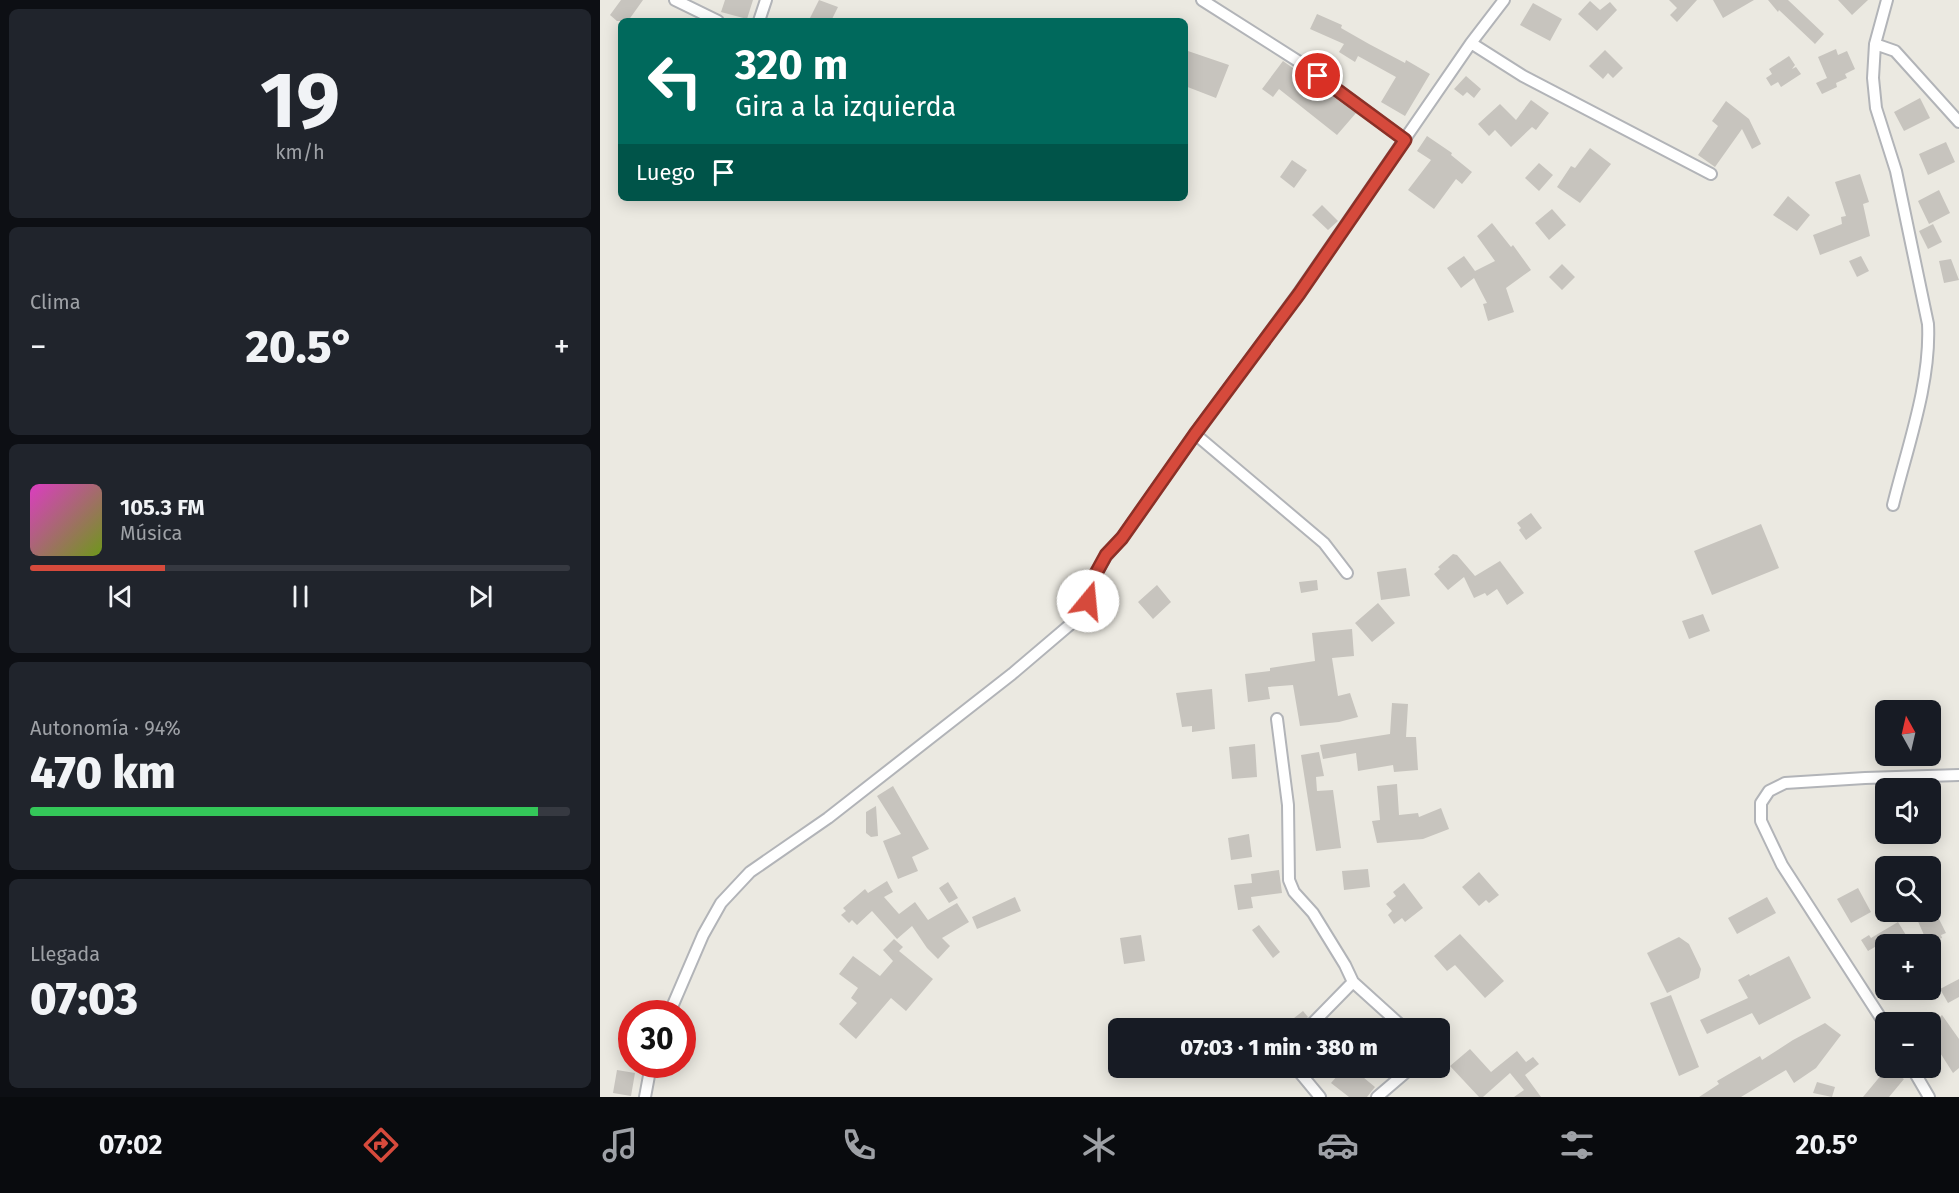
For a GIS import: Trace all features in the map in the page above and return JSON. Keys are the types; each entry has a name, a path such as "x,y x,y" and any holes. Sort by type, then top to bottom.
{"street":[{"path":"675,0 712,18"},
{"path":"760,18 766,0"},
{"path":"1202,0 1301,63 1405,140"},
{"path":"675,1000 703,935 721,903 750,872 828,818 1012,674 1079,617 1088,601 1094,577 1106,555 1122,538 1195,434 1299,294 1471,43 1504,0"},
{"path":"1888,0 1875,44 1873,78 1876,108 1896,171 1928,324 1929,341 1923,384 1893,505"},
{"path":"1471,43 1523,76 1711,174"},
{"path":"1875,44 1895,51 1959,122"},
{"path":"1195,434 1324,543 1347,573"},
{"path":"1277,718 1288,805 1289,880 1294,892 1313,913 1353,982 1394,1018"},
{"path":"1877,1012 1782,865 1761,821 1761,802 1769,791 1785,783 1959,775"},
{"path":"1318,1018 1353,982"},
{"path":"645,1097 649,1078"},
{"path":"1304,1078 1320,1097"},
{"path":"1377,1097 1399,1078"},
{"path":"1918,1078 1929,1097"}],"building":[{"path":"621,0 643,0 630,18 618,18 617,21 610,15"},
{"path":"725,0 753,0 747,18 721,12"},
{"path":"819,0 838,7 832,18 810,18"},
{"path":"1669,0 1697,0 1677,22 1670,15 1677,8"},
{"path":"1713,0 1754,0 1723,18"},
{"path":"1768,0 1788,0 1824,34 1815,44 1779,10 1778,12"},
{"path":"1838,0 1868,0 1852,15"},
{"path":"1590,1 1600,10 1610,2 1617,10 1597,31 1578,14"},
{"path":"1533,3 1562,19 1550,41 1520,25"},
{"path":"1317,14 1342,25 1341,28 1369,44 1405,63 1406,60 1430,74 1405,116 1381,102 1396,77 1358,56 1355,62 1339,52 1344,44 1310,29"},
{"path":"1836,49 1838,55 1847,51 1855,69 1845,74 1847,78 1836,83 1837,87 1822,94 1816,83 1827,78 1818,57"},
{"path":"1605,50 1623,68 1613,78 1608,73 1603,79 1589,66"},
{"path":"1188,51 1229,65 1216,98 1188,87"},
{"path":"1789,56 1795,65 1792,69 1796,67 1801,74 1781,87 1778,82 1771,86 1766,78 1772,74 1769,69"},
{"path":"1283,61 1356,113 1337,135 1279,89 1273,97 1262,89"},
{"path":"1466,76 1481,89 1474,98 1467,92 1463,96 1454,89"},
{"path":"1920,98 1930,118 1904,131 1894,112"},
{"path":"1531,100 1549,113 1536,130 1532,127 1511,147 1495,130 1489,136 1478,124 1500,104 1516,120"},
{"path":"1726,101 1749,119 1761,144 1752,149 1742,129 1715,167 1698,155 1718,126 1712,121"},
{"path":"1427,136 1452,153 1451,155 1472,172 1462,184 1456,179 1434,209 1408,190 1431,160 1417,151"},
{"path":"1946,142 1955,162 1928,175 1919,154"},
{"path":"1590,148 1611,164 1580,203 1557,187 1571,166 1575,168"},
{"path":"1292,160 1307,170 1294,188 1280,177"},
{"path":"1539,163 1553,175 1539,191 1525,178"},
{"path":"1860,174 1869,202 1863,204 1870,236 1820,255 1813,235 1842,224 1841,217 1846,216 1835,182"},
{"path":"1939,190 1950,213 1929,224 1918,201"},
{"path":"1788,196 1810,215 1797,231 1773,215"},
{"path":"1322,205 1338,221 1328,230 1312,215"},
{"path":"1552,209 1566,225 1549,240 1535,223"},
{"path":"1492,223 1511,247 1513,245 1531,270 1506,288 1514,312 1488,321 1483,304 1487,303 1474,278 1461,288 1447,268 1464,256 1475,271 1495,261 1477,236"},
{"path":"1933,224 1942,242 1928,249 1919,231"},
{"path":"1861,256 1869,271 1857,277 1849,261"},
{"path":"1951,259 1959,280 1944,283 1939,261"},
{"path":"1562,264 1575,277 1562,290 1549,277"},
{"path":"1531,513 1542,528 1526,540 1517,523"},
{"path":"1761,524 1779,568 1712,595 1694,551"},
{"path":"1453,554 1457,555 1475,576 1500,561 1524,593 1507,605 1497,589 1487,596 1485,593 1474,598 1464,577 1448,590 1434,574 1440,569 1438,567"},
{"path":"1406,568 1410,596 1381,600 1377,572"},
{"path":"1317,580 1318,590 1301,593 1299,582"},
{"path":"1157,585 1171,602 1153,619 1138,602"},
{"path":"1378,603 1395,623 1372,642 1355,623"},
{"path":"1703,614 1710,631 1689,639 1682,621"},
{"path":"1352,629 1354,656 1332,658 1338,696 1350,693 1358,717 1339,722 1300,726 1293,685 1268,687 1270,699 1248,702 1245,674 1315,661 1312,633"},
{"path":"1212,689 1215,729 1192,732 1192,726 1182,727 1176,693"},
{"path":"1392,703 1408,704 1406,737 1416,737 1418,770 1394,772 1393,765 1358,771 1356,753 1323,759 1320,745 1390,734"},
{"path":"1255,744 1257,777 1232,779 1229,747"},
{"path":"1319,752 1324,776 1316,777 1317,791 1333,790 1341,848 1316,851 1301,755"},
{"path":"1397,784 1399,815 1418,813 1419,817 1441,808 1449,829 1423,839 1377,843 1372,821 1380,820 1377,786"},
{"path":"893,786 929,849 912,857 918,871 898,879 883,841 901,834 877,796"},
{"path":"876,806 878,836 871,837 866,833 866,812"},
{"path":"1249,834 1252,857 1231,860 1228,838"},
{"path":"1368,869 1370,887 1344,890 1342,871"},
{"path":"1279,870 1282,893 1251,897 1253,908 1238,910 1234,885 1252,883 1251,874"},
{"path":"1479,872 1499,895 1489,903 1486,900 1479,906 1462,887"},
{"path":"887,881 893,892 884,897 899,914 915,902 928,920 957,903 969,922 942,938 950,946 938,959 927,948 912,926 897,939 872,911 857,925 852,920 849,923 841,915 846,911 843,908 865,889 868,893"},
{"path":"948,882 958,898 949,903 939,888"},
{"path":"1404,883 1423,908 1405,922 1402,918 1394,924 1388,915 1392,911 1386,904 1396,896 1393,892"},
{"path":"1858,888 1871,912 1851,923 1837,899"},
{"path":"1015,897 1021,911 977,929 972,917"},
{"path":"1767,897 1776,913 1737,934 1728,918"},
{"path":"1898,922 1905,934 1878,934"},
{"path":"1918,922 1940,922 1946,933 1941,935 1924,934"},
{"path":"1259,925 1280,952 1273,958 1252,930"},
{"path":"1460,934 1504,981 1485,998 1455,965 1447,971 1434,956"},
{"path":"1141,935 1145,961 1124,964 1120,938"},
{"path":"1869,935 1871,938 1875,936 1875,947 1868,951 1861,940"},
{"path":"1679,937 1689,944 1701,969 1699,978 1667,993 1647,953"},
{"path":"894,939 903,947 899,951 933,979 906,1011 891,998 856,1039 839,1024 857,1003 851,998 858,988 839,974 853,956 880,976 893,961 883,950"},
{"path":"1789,956 1811,998 1759,1025 1752,1013 1707,1034 1700,1020 1748,998 1738,980"},
{"path":"1959,979 1959,997 1948,1003 1941,988"},
{"path":"1671,995 1699,1067 1679,1076 1650,1003"},
{"path":"1303,1011 1308,1017 1307,1018 1294,1018"},
{"path":"1941,1016 1959,1039 1959,1068 1953,1073 1941,1054"},
{"path":"1825,1023 1841,1035 1816,1068 1794,1083 1786,1070 1741,1097 1699,1097 1719,1084 1717,1081 1760,1056 1762,1060"},
{"path":"1470,1049 1491,1072 1517,1051 1526,1062 1533,1057 1539,1064 1525,1075 1541,1097 1514,1097 1524,1090 1510,1073 1483,1097 1479,1097 1450,1066"},
{"path":"617,1070 618,1078 634,1078 631,1096 613,1093"},
{"path":"1335,1078 1364,1078 1375,1087 1367,1097 1349,1097 1331,1083"},
{"path":"1879,1078 1904,1079 1889,1097 1863,1097"},
{"path":"1817,1082 1835,1087 1832,1097 1813,1093"}],"route":[{"path":"1088,601 1094,577 1106,555 1122,538 1195,434 1299,294 1405,140 1318,76"}]}
